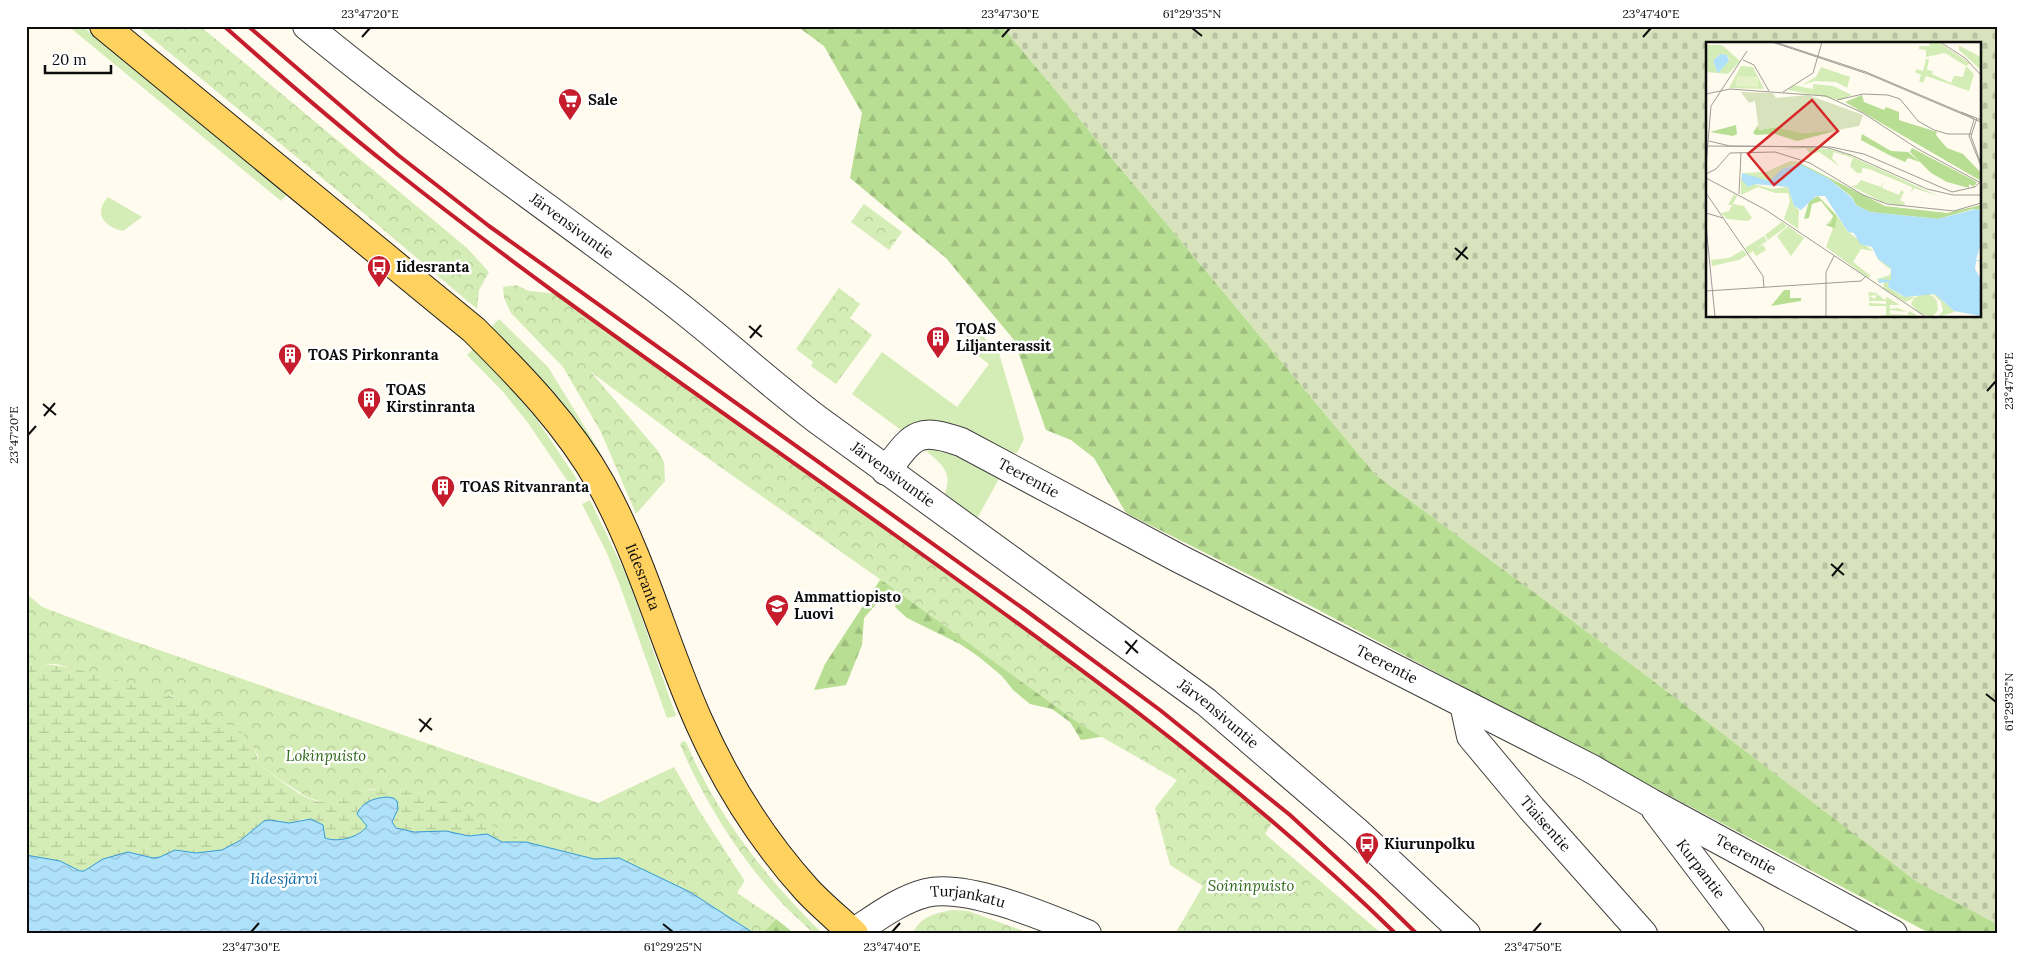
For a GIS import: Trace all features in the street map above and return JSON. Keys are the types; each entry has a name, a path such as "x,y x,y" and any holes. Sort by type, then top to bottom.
{"main road":[{"name":"Iidesranta","path":"104,26 474,330 528,384 553,414 589,465 628,537 698,720 732,788 759,830 794,876 853,933"}],"street":[{"name":"Järvensivuntie","path":"308,26 412,109 520,186 666,296 784,395 1206,702 1351,827 1466,934"},
{"name":"Teerentie","path":"886,471 908,444 920,435 928,433 940,434 961,442 1178,558 1590,768 1650,803 1893,934"},
{"name":"Tiaisentie","path":"1464,704 1471,736 1532,809 1643,934"},
{"name":"Kurpantie","path":"1650,803 1750,934"},
{"name":"Turjankatu","path":"853,933 888,909 932,892 948,891 1000,903 1088,934"}],"green space":[{"path":"68,26 82,26 287,194 281,201"},
{"path":"137,26 200,26 467,248 489,272 479,290 477,309 333,187"},
{"path":"797,26 1002,26 1376,475 1647,676 1917,881 1997,924 1997,934 1931,934 1311,606 1126,513 1094,458 1071,440 1046,430 1014,340 946,258 850,178 862,113 824,46"},
{"path":"1002,26 1997,26 1997,924 1917,882 1647,676 1376,475"},
{"path":"108,197 142,217 123,231 116,229 106,223 101,214 101,208"},
{"path":"864,204 902,232 889,250 851,222"},
{"name":"Soininpuisto","path":"516,285 529,291 561,294 1118,698 1274,820 1265,834 1382,934 1175,934 1203,886 1170,865 1155,808 1177,780 1081,725 884,582 682,440 591,372 658,451 664,462 665,481 636,514 601,432 563,367 511,313 504,298 503,287"},
{"path":"839,288 860,304 850,318 872,335 836,384 811,366 813,362 796,349"},
{"path":"499,319 548,367 600,452 596,455 538,376 490,328"},
{"path":"973,326 999,353 1024,439 1017,453 1011,453 957,425 929,421 901,430 852,394 882,352 957,407 989,364 977,355 981,349 965,338"},
{"path":"473,349 511,388 535,417 583,488 575,492 528,423 504,393 467,355"},
{"path":"939,446 1000,477 975,522 943,498 948,482 947,476 942,466 925,450"},
{"path":"590,500 628,579 676,716 667,718 619,583 606,551 582,504"},
{"path":"880,580 949,602 1125,733 1081,740 1070,722 1052,709 1030,704 1013,690 1002,676 979,657 960,644 907,618 895,607 898,589 885,594 864,618 862,645 846,685 814,690 825,664"},
{"name":"Lokinpuisto","path":"26,593 42,607 122,637 598,803 674,767 700,812 744,880 737,893 776,919 762,934 755,934 690,892 619,858 594,859 526,842 444,801 421,793 398,789 372,789 333,802 322,802 307,797 258,763 258,756 253,747 239,729 223,717 172,696 76,669 56,664 26,664"},
{"path":"32,663 73,668 116,678 224,717 232,722 249,740 258,763 289,787 314,801 331,802 355,793 378,789 400,789 417,792 450,803 526,842 502,842 482,834 469,836 401,830 392,824 396,815 361,806 357,814 367,826 354,836 336,840 325,838 324,828 304,819 289,823 270,820 264,821 241,840 222,850 196,853 175,850 153,858 128,852 103,859 84,871 80,871 60,861 26,855 26,664"},
{"path":"683,741 686,742 712,795 745,845 782,891 823,934 814,934 788,909 746,860 720,822 698,783 680,744"},
{"path":"953,910 968,911 1032,934 912,934 920,923 929,916"},
{"path":"776,919 795,934 762,934"}],"water":[{"name":"Iidesjärvi","path":"387,797 397,801 398,809 392,822 396,828 414,832 446,831 469,836 487,834 502,842 526,842 594,859 619,858 690,892 755,934 26,934 26,855 60,861 80,871 84,871 103,859 128,852 153,858 175,850 196,853 222,850 241,840 264,821 270,820 289,823 311,819 323,825 325,838 336,840 354,836 364,830 367,826 357,814 359,810 362,806 373,800"}],"railway":[{"path":"224,26 368,149 513,261 639,354 831,489 1090,676 1278,826 1396,934"},
{"path":"248,26 398,155 489,226 1028,612 1160,710 1290,815 1417,934"}],"place":[{"name":"Sale","path":"570,121"},
{"name":"Iidesranta","path":"379,288"},
{"name":"TOAS Liljanterassit","path":"938,359"},
{"name":"TOAS Pirkonranta","path":"290,376"},
{"name":"TOAS Kirstinranta","path":"369,420"},
{"name":"TOAS Ritvanranta","path":"443,508"},
{"name":"Ammattiopisto Luovi","path":"777,627"},
{"name":"Kiurunpolku","path":"1367,865"}]}
